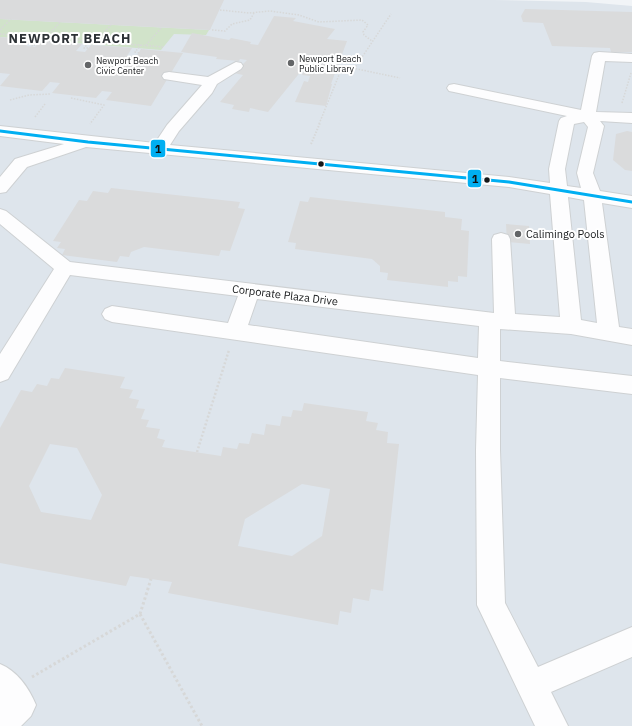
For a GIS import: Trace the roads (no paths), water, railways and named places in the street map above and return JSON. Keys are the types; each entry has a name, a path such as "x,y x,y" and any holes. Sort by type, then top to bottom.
{"street":[{"path":"587,116 599,56 632,58"},
{"path":"159,148 173,128 207,90 211,82 236,66"},
{"path":"169,76 211,82"},
{"path":"454,88 587,116 596,126 585,173 592,195 609,332"},
{"path":"571,326 557,169 567,121 587,116 626,113"},
{"path":"3,131 88,142 509,182 632,202"},
{"path":"3,131 17,150 21,163"},
{"path":"0,188 21,163 88,142"},
{"path":"0,215 65,268 0,373"},
{"path":"501,239 497,320 490,368 488,450 490,605 552,726"},
{"name":"Corporate Plaza Drive","path":"65,268 497,320 571,326 632,337"},
{"path":"235,332 250,291"},
{"path":"112,314 490,368 632,385"},
{"path":"531,685 632,642"},
{"path":"0,724 20,705 4,684"}],"place":[{"name":"Newport Beach Public Library","path":"291,63"},
{"name":"Newport Beach Civic Center","path":"88,65"},
{"name":"Calimingo Pools","path":"518,234"}],"district":[{"name":"NEWPORT BEACH","path":"70,38"}]}
